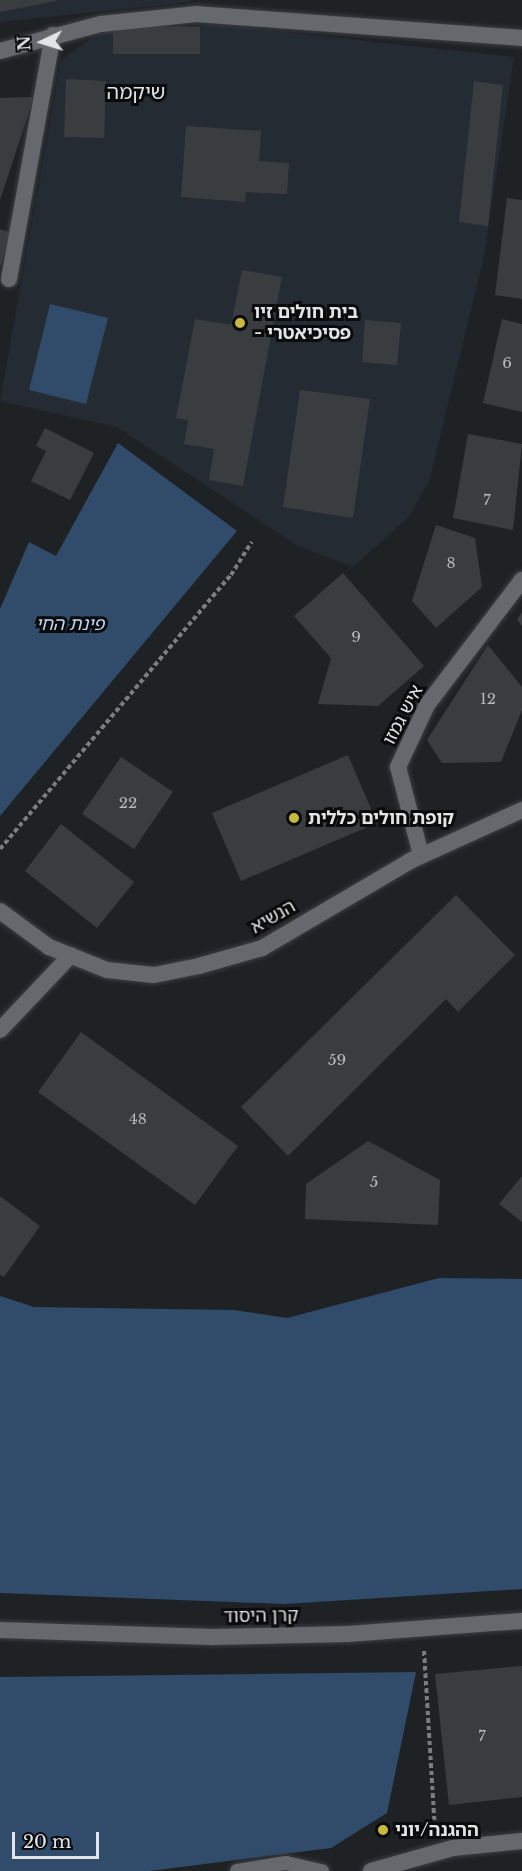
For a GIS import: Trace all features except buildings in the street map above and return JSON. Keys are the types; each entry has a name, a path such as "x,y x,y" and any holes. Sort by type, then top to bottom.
{"street":[{"path":"0,51 53,34 196,14 522,38"},
{"path":"9,279 53,34"},
{"name":"איש גמזו","path":"421,855 398,766 427,705 522,580"},
{"name":"הנשיא","path":"0,911 49,947 107,970 154,975 199,966 262,948 421,855 522,810"},
{"path":"0,1029 71,956"},
{"name":"קרן היסוד","path":"0,1630 212,1637 423,1629 522,1621"},
{"path":"371,1871 436,1853 522,1841"}],"lane":[{"path":"237,1871 286,1863 322,1871"}],"path":[{"path":"0,849 231,575 252,542"},
{"path":"423,1629 436,1853"}],"shaded area":[{"path":"0,0 191,0 191,2 0,22"},
{"name":"בית חולים זיו - פסיכיאטרי","path":"220,25 514,57 484,256 430,479 409,517 353,567 298,546 117,427 0,401 61,60 107,27"}],"green space":[{"path":"50,304 108,318 86,404 29,390"},
{"name":"פינת החי","path":"118,443 237,531 0,816 0,609 29,542 56,556"},
{"path":"439,1278 522,1279 522,1589 285,1604 0,1593 0,1296 34,1307 234,1310 287,1318"},
{"path":"416,1672 387,1813 331,1848 150,1871 0,1871 0,1677"}],"place":[{"name":"בית חולים זיו - פסיכיאטרי","path":"240,323"},
{"name":"קופת חולים כללית","path":"294,818"},
{"name":"ההגנה/יוני","path":"383,1830"}],"district":[{"name":"שיקמה","path":"136,92"}]}
